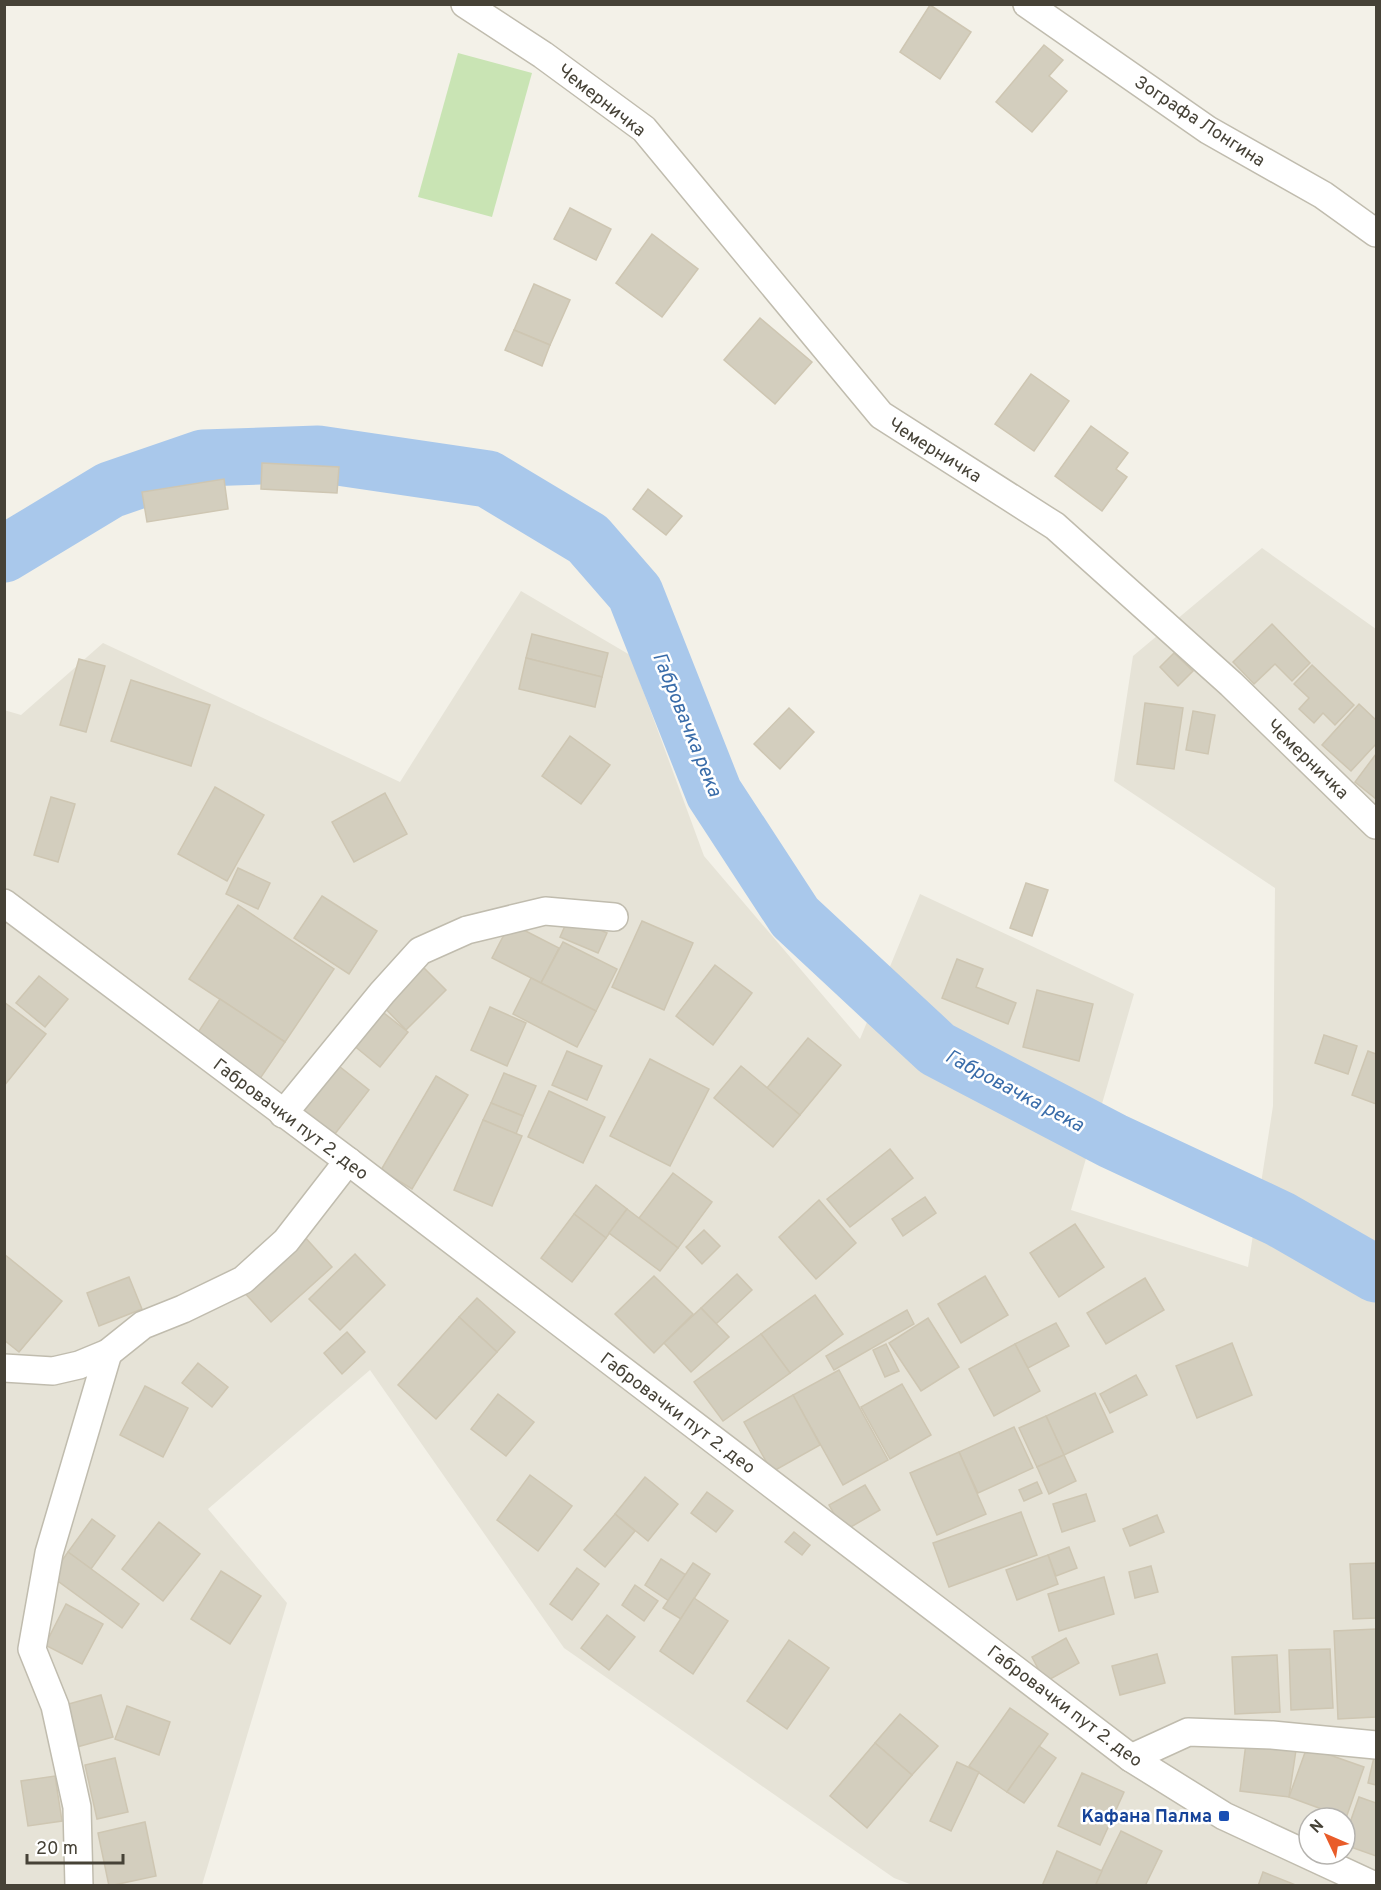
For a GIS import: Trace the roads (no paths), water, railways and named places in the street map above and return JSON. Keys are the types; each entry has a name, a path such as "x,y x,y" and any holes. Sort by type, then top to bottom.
{"street":[{"name":"Чемерничка","path":"465,4 543,55 644,129 880,415 1055,526 1231,684 1377,825"},
{"name":"Зографа Лонгина","path":"1027,4 1208,130 1323,195 1377,233"},
{"name":"Габровачки пут 2. део","path":"4,903 348,1161 1131,1758 1224,1816 1375,1886"},
{"path":"283,1114 382,993 420,951 466,930 546,910 614,916"},
{"path":"5,1368 53,1371 79,1365 108,1353 143,1325 183,1309 243,1280 286,1241 348,1161"},
{"path":"79,1886 77,1807 56,1706 32,1649 49,1553 108,1353"},
{"path":"1131,1758 1188,1732 1272,1735 1377,1745"}],"waterway":[{"name":"Габровачка река","path":"4,554 110,490 203,458 318,454 488,479 588,539 635,593 714,793 795,917 937,1049 1113,1141 1280,1219 1376,1274"}],"place":[{"name":"Кафана Палма","path":"1224,1816"}]}
